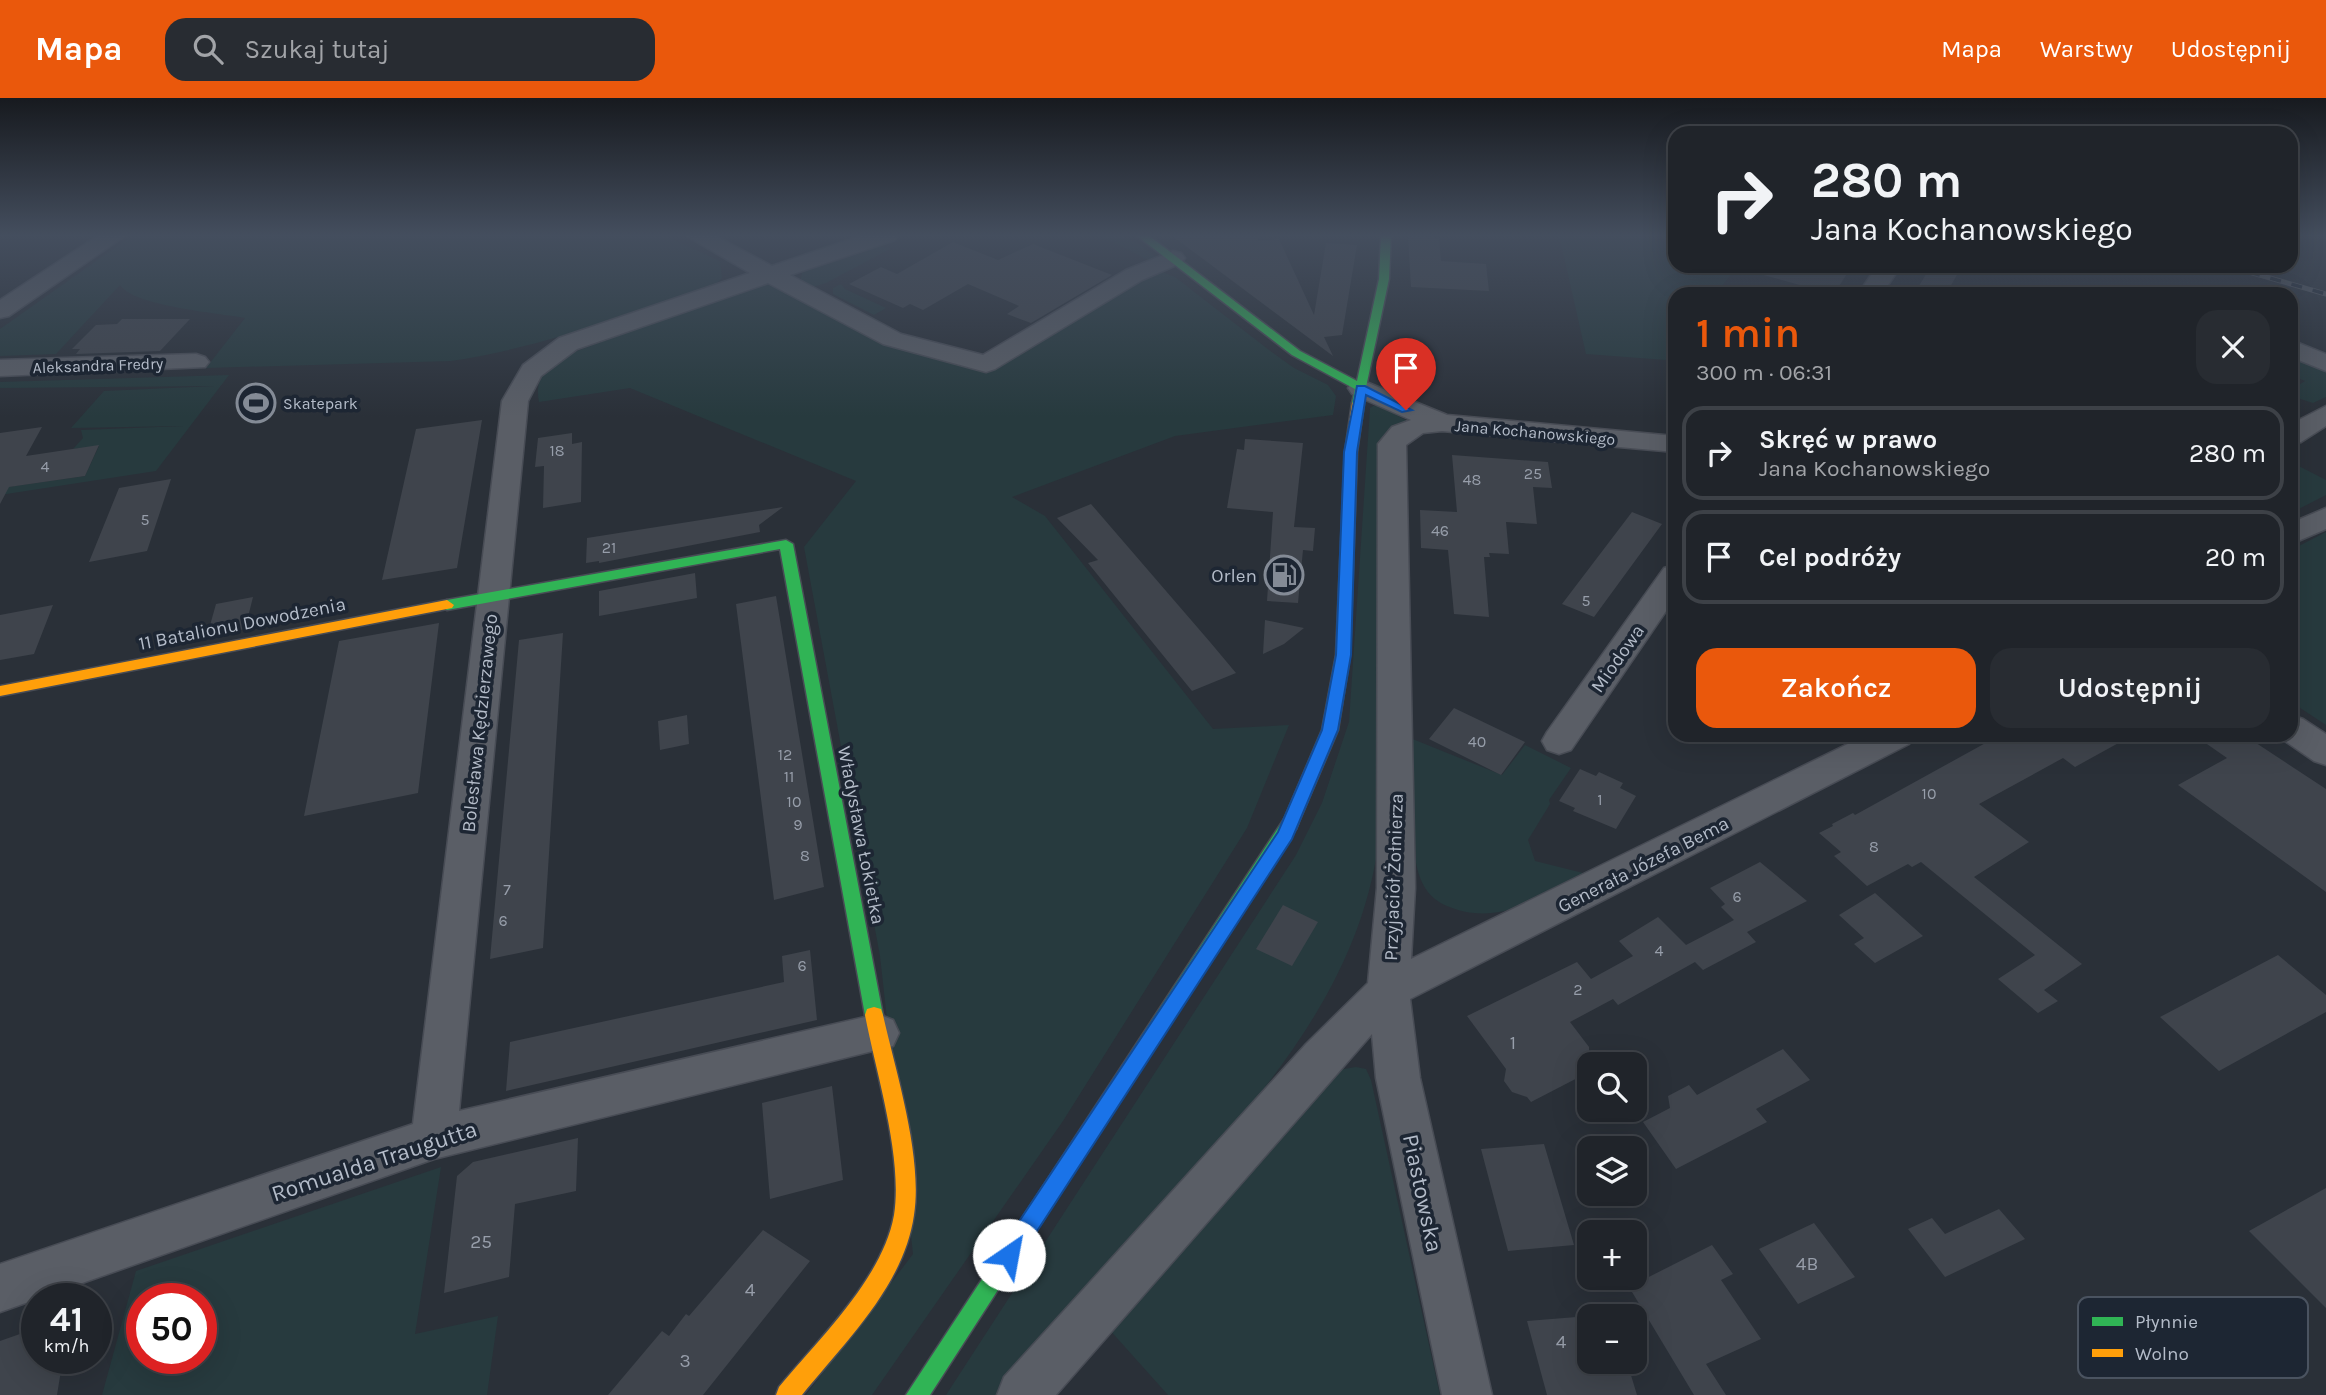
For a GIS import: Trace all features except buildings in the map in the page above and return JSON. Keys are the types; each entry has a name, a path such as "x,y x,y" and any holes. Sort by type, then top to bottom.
{"street":[{"path":"0,311 24,296"},
{"name":"Bolesława Kędzierzawego","path":"434,1138 492,596 516,401 521,387 540,361 579,338 706,296"},
{"path":"810,296 892,339 986,364 1100,296"},
{"path":"1222,296 1296,353 1361,388"},
{"path":"917,1395 1286,834 1330,730 1343,655 1351,452 1381,296"},
{"path":"2298,351 2326,363"},
{"name":"Aleksandra Fredry","path":"0,368 196,362"},
{"name":"Jana Kochanowskiego","path":"1361,388 1442,423 1668,443"},
{"path":"2298,432 2326,414"},
{"name":"Przyjaciół Żołnierza","path":"1388,990 1396,888 1392,444 1404,431 1415,426 1442,423"},
{"path":"2298,531 2326,517"},
{"name":"Władysława Łokietka","path":"492,596 786,544 904,1178 902,1223 894,1248 878,1276 787,1395"},
{"name":"Miodowa","path":"1559,741 1668,585"},
{"name":"11 Batalionu Dowodzenia","path":"0,691 492,596"},
{"path":"2298,733 2326,752"},
{"name":"Generała Józefa Bema","path":"1388,990 1883,742"},
{"path":"1022,1395 1321,1058 1388,990"},
{"name":"Piastowska","path":"1388,990 1398,1078 1467,1395"},
{"name":"Romualda Traugutta","path":"0,1287 434,1138 878,1033"}],"green space":[{"path":"47,296 110,296 56,354 0,356 0,329"},
{"path":"136,296 683,296 553,339 451,361 206,368 245,318 197,311"},
{"path":"725,296 796,296 981,368 1106,296 1199,296 1294,368 1328,385 1336,396 1333,415 1175,436 1012,497 1045,516 1213,729 1289,725 1247,828 1063,1121 872,1395 806,1395 913,1254 880,956 804,547 856,481 630,388 539,402 539,383 547,370 577,351"},
{"path":"836,296 859,296 886,308 874,315"},
{"path":"1573,296 1668,296 1666,360 1586,354"},
{"path":"2298,358 2326,371 2326,397 2313,403 2298,398 2298,386 2305,381 2298,378"},
{"path":"229,375 156,471 0,495 0,488 85,476 99,446 73,449 83,438 81,430 184,426 71,428 104,391 215,386 0,388 0,382"},
{"path":"1381,406 1409,422 1377,480 1381,594 1380,828 1371,884 1354,936 1332,985 1273,1077 1203,1162 999,1395 946,1395 1296,855 1322,803 1349,722 1370,408"},
{"path":"2298,466 2326,480 2326,495 2298,509"},
{"path":"2326,532 2326,725 2298,707 2298,546"},
{"path":"1410,738 1502,775 1525,745 1571,768 1549,800 1550,804 1528,840 1535,861 1591,875 1539,900 1503,911 1466,912 1435,899 1423,883 1416,863"},
{"path":"1356,1067 1366,1069 1371,1080 1440,1395 1168,1395 1108,1328 1338,1070"},
{"path":"441,1167 415,1334 498,1316 487,1395 102,1395 108,1374 112,1374 112,1359 126,1307 126,1374 217,1374 217,1283 133,1283 136,1271"}],"traffic: fast":[{"path":"1221,296 1296,353 1361,388"},
{"path":"1358,403 1381,296"},
{"path":"447,605 786,544 874,1015"},
{"path":"917,1395 1290,824"}],"traffic: slow":[{"path":"1290,824 1330,730 1343,655 1351,452 1358,403"},
{"path":"0,691 447,605"},
{"path":"787,1395 872,1288 887,1264 904,1216 901,1144 874,1015"}],"place":[{"name":"Skatepark","path":"256,403"},
{"name":"Orlen","path":"1284,575"}],"route":[{"path":"1009,1255 1286,834 1330,730 1338,693 1343,655 1351,452 1361,388 1406,410"}]}
